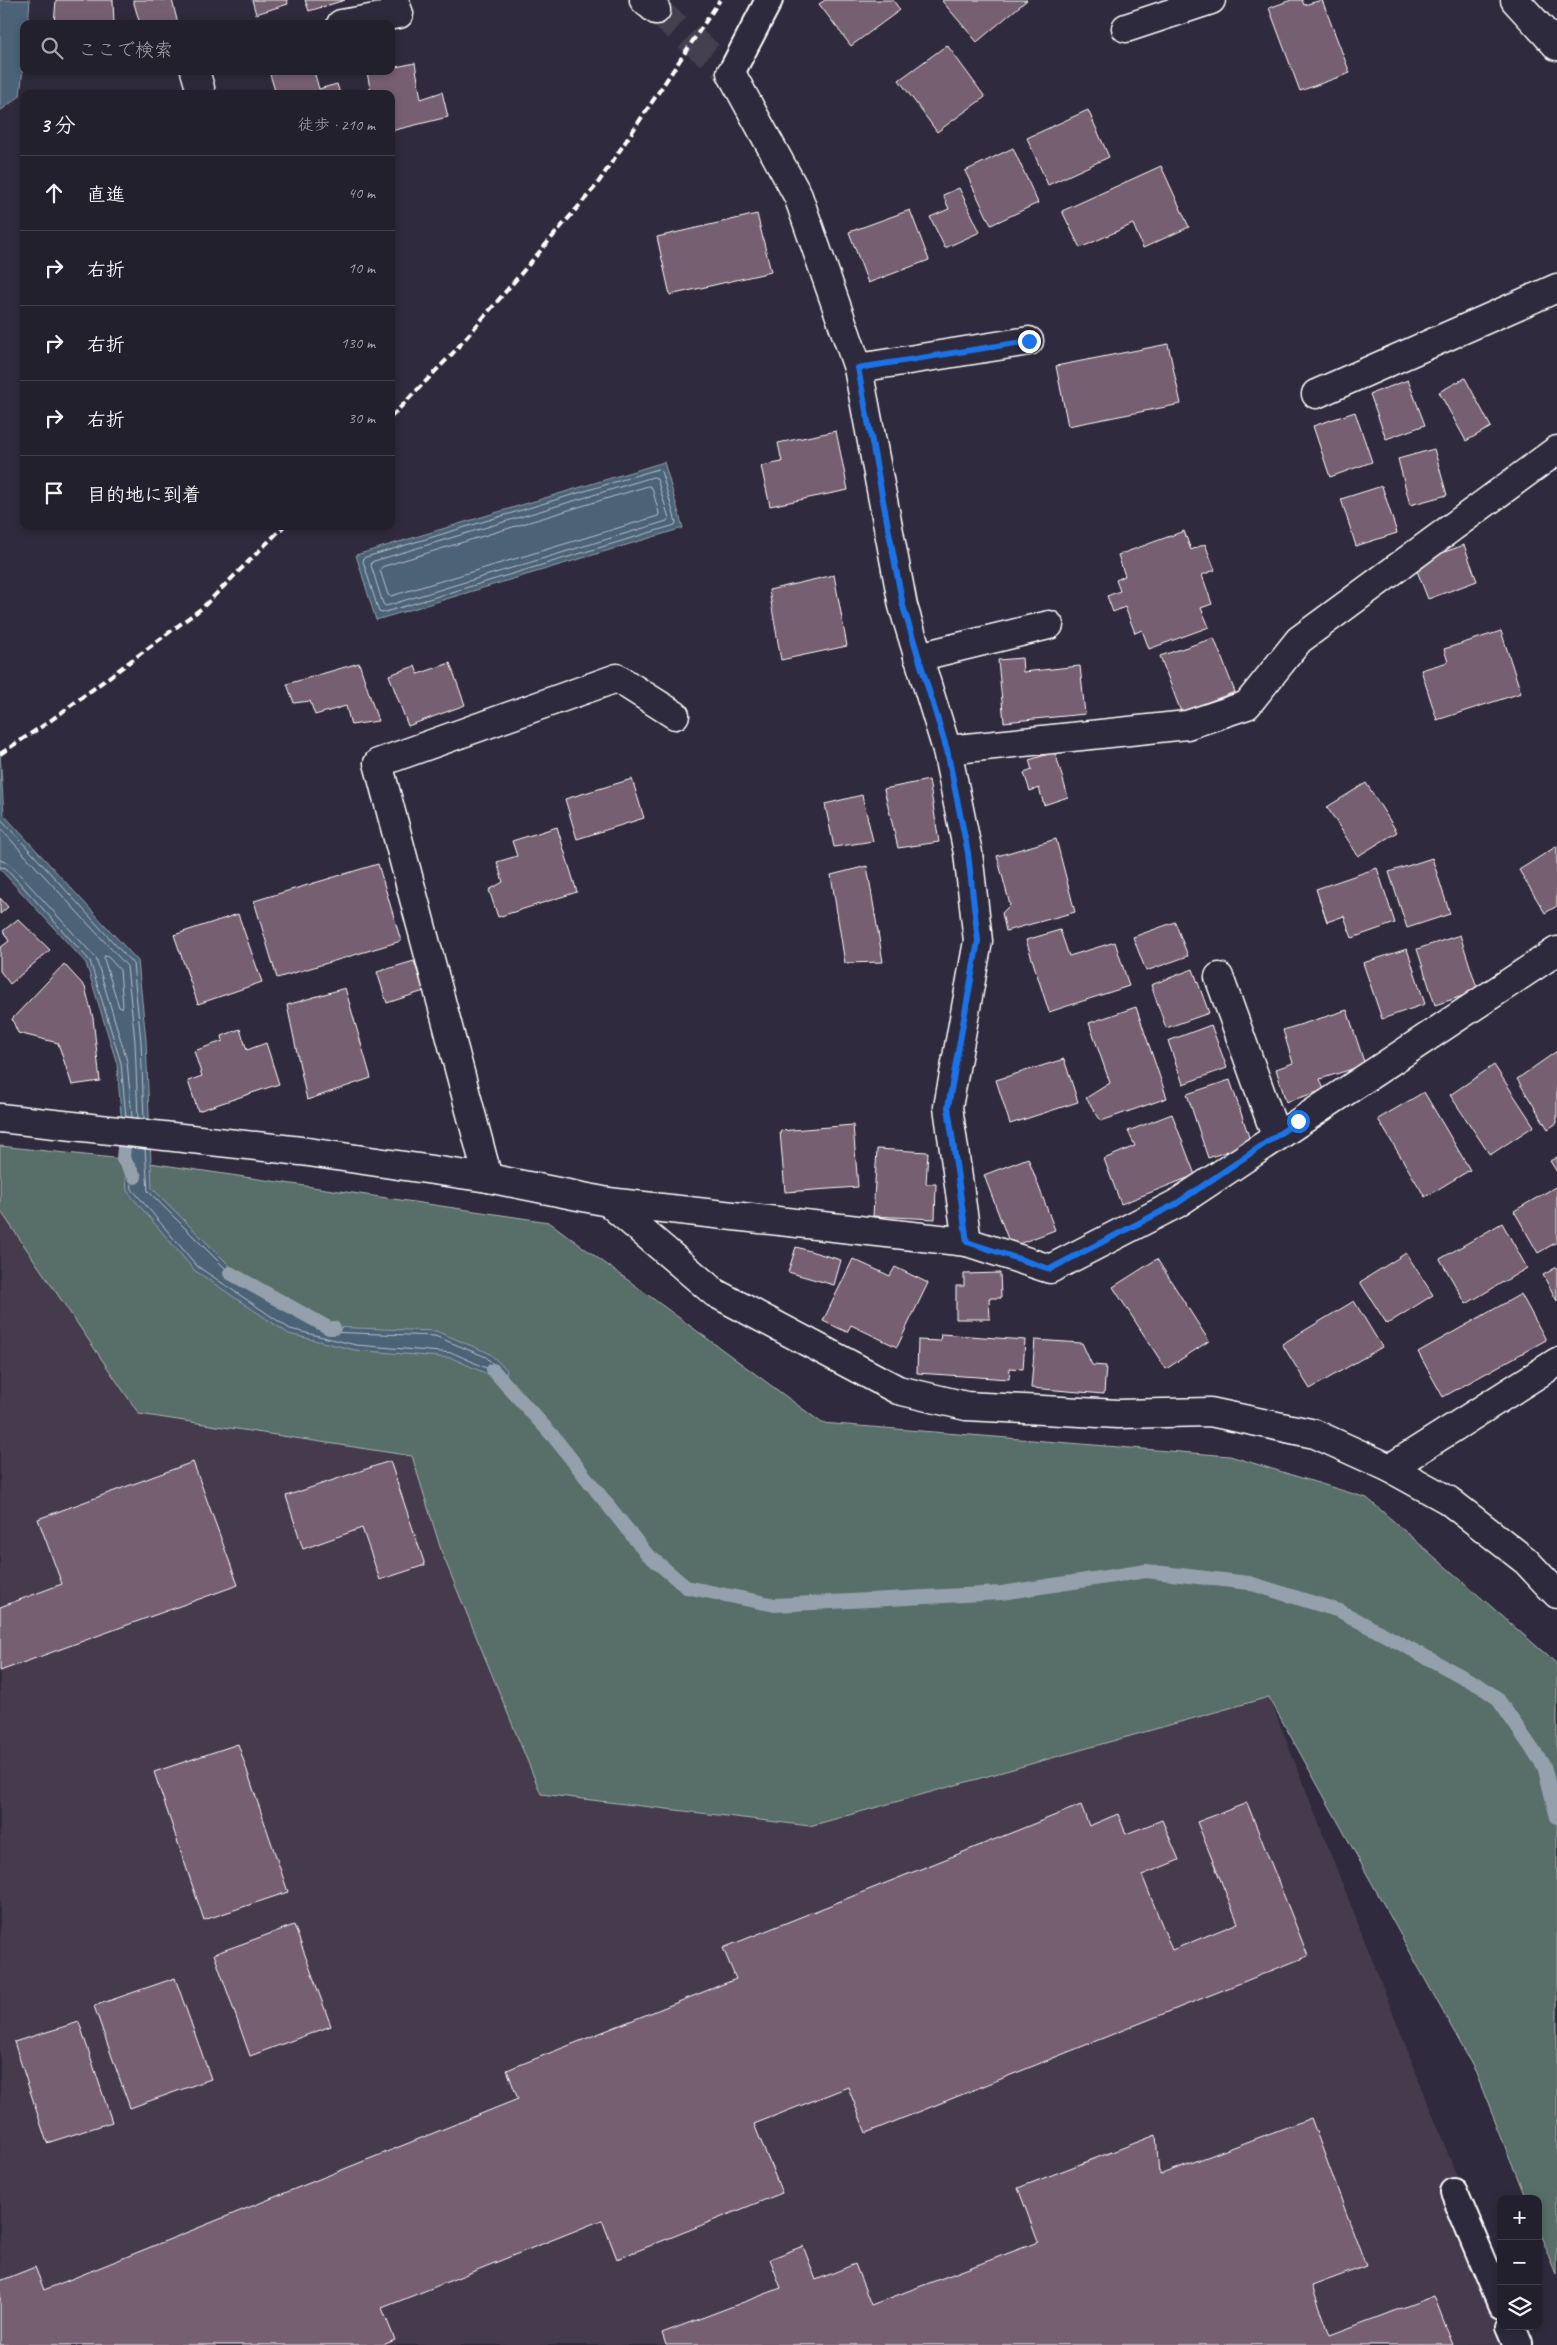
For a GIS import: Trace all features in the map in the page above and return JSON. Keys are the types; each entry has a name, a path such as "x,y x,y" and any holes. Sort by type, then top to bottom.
{"street":[{"path":"364,20 399,14 394,0"},
{"path":"1126,28 1210,0"},
{"path":"1515,0 1557,46"},
{"path":"731,73 798,196 858,368 903,606 947,750 968,853 978,941 948,1107 967,1242"},
{"path":"1316,394 1557,288"},
{"path":"858,368 1029,341"},
{"path":"947,750 1187,725 1247,705 1299,640 1557,450"},
{"path":"918,657 1049,625"},
{"path":"488,1178 378,763 617,678 675,715"},
{"path":"0,1118 301,1151 488,1178 608,1202 967,1242 1050,1269 1176,1204 1557,951"},
{"path":"1219,976 1276,1136"},
{"path":"608,1202 714,1294 898,1390 966,1406 1118,1414 1210,1412 1314,1434 1390,1468 1448,1500 1526,1561 1557,1594"},
{"path":"1390,1468 1557,1362"}],"lane":[{"path":"731,73 768,0"},
{"path":"1454,2192 1497,2294"},
{"path":"1512,2330 1518,2345"}],"shaded area":[{"path":"0,1213 178,1243 1269,1696 1497,2279 1497,2330 1506,2330 1523,2345 0,2345"}],"green space":[{"path":"0,1146 123,1159 549,1222 822,1423 1230,1456 1367,1498 1557,1664 1557,2275 1542,2239 1542,2195 1524,2195 1473,2066 1269,1697 810,1826 541,1794 442,1553 412,1456 139,1414 0,1210"}],"water":[{"path":"0,0 30,0 28,20 20,20 20,75 22,75 20,96 0,111"},
{"path":"664,462 683,528 376,620 356,555"},
{"path":"0,753 4,815 138,961 146,1040 152,1188 246,1282 329,1327 436,1331 489,1353 507,1370 505,1382 452,1358 355,1350 289,1334 194,1270 127,1191 117,1064 86,963 0,869"}],"building":[{"path":"56,0 113,0 114,20 54,20"},
{"path":"133,0 172,0 177,20 139,20"},
{"path":"252,0 287,0 288,4 256,14"},
{"path":"305,0 345,0 309,11"},
{"path":"825,0 893,0 900,10 851,46 819,4"},
{"path":"1027,0 977,42 942,1"},
{"path":"1291,0 1302,0 1304,5 1322,0 1350,73 1300,91 1269,8"},
{"path":"947,45 985,97 937,132 899,80"},
{"path":"415,63 421,99 442,92 448,117 395,130 395,90 370,90 368,75 395,75 395,67"},
{"path":"270,75 315,75 319,89 337,84 339,90 275,90"},
{"path":"1088,110 1109,157 1048,185 1027,138"},
{"path":"1013,148 1038,203 991,225 965,171"},
{"path":"1161,166 1189,227 1143,248 1133,224 1080,248 1062,211"},
{"path":"959,188 980,232 945,248 930,217 949,209 943,195"},
{"path":"910,210 929,260 868,283 849,232"},
{"path":"757,214 771,272 670,295 657,237"},
{"path":"1168,344 1181,404 1068,426 1056,366"},
{"path":"1465,378 1491,427 1466,441 1439,392"},
{"path":"1408,380 1425,425 1386,439 1370,394"},
{"path":"1355,412 1372,462 1330,477 1313,426"},
{"path":"836,431 848,490 770,506 761,466 782,462 778,443"},
{"path":"1434,449 1447,495 1410,505 1398,459"},
{"path":"1382,486 1397,533 1356,546 1341,499"},
{"path":"1184,531 1191,550 1205,544 1215,570 1202,575 1212,604 1201,608 1209,627 1149,649 1142,630 1135,633 1125,607 1113,612 1107,596 1120,591 1116,580 1125,576 1118,555"},
{"path":"1464,545 1477,581 1428,599 1414,563"},
{"path":"834,575 847,646 781,660 769,590"},
{"path":"1501,631 1521,693 1437,720 1421,670 1448,662 1444,649"},
{"path":"1214,638 1235,692 1181,712 1160,656"},
{"path":"1022,658 1023,672 1080,666 1085,714 1004,722 998,660"},
{"path":"359,663 378,721 351,725 346,706 315,715 310,701 294,703 287,684"},
{"path":"450,663 465,705 408,726 389,675 415,666 418,674"},
{"path":"1055,752 1068,797 1044,805 1039,788 1030,791 1024,773 1032,770 1029,760"},
{"path":"632,779 644,818 577,839 565,799"},
{"path":"929,780 939,842 898,848 884,789"},
{"path":"1366,783 1397,832 1358,856 1327,807"},
{"path":"862,795 873,841 834,847 825,804"},
{"path":"557,827 577,892 498,917 489,890 503,882 497,862 517,856 512,841"},
{"path":"1056,839 1075,912 1006,931 1002,913 1010,905 997,856"},
{"path":"1557,846 1557,906 1545,913 1519,870"},
{"path":"1432,858 1450,914 1407,928 1389,872"},
{"path":"378,864 401,941 277,978 254,901"},
{"path":"867,866 883,962 845,963 831,875"},
{"path":"1377,868 1395,923 1352,938 1344,916 1327,922 1316,889"},
{"path":"0,898 8,907 0,914"},
{"path":"238,914 262,982 198,1004 174,935"},
{"path":"18,919 50,950 10,984 0,971 0,948 9,941 3,931"},
{"path":"1175,922 1188,956 1146,971 1133,937"},
{"path":"1060,930 1069,956 1115,942 1129,986 1049,1012 1026,940"},
{"path":"1460,935 1478,991 1435,1005 1417,949"},
{"path":"1407,949 1425,1004 1382,1019 1363,963"},
{"path":"414,961 424,991 387,1003 377,972"},
{"path":"64,964 85,987 93,1018 100,1081 72,1085 58,1043 18,1033 12,1019"},
{"path":"1193,969 1209,1013 1166,1028 1151,985"},
{"path":"345,988 371,1078 307,1100 287,1005"},
{"path":"1136,1007 1167,1098 1101,1121 1086,1098 1110,1083 1089,1023"},
{"path":"1347,1010 1365,1065 1320,1079 1324,1090 1286,1102 1276,1069 1293,1063 1283,1030"},
{"path":"1211,1025 1227,1068 1183,1084 1168,1041"},
{"path":"240,1029 247,1050 266,1043 279,1084 198,1111 188,1081 202,1076 194,1051 223,1041 222,1036"},
{"path":"1557,1051 1557,1123 1548,1129 1517,1079"},
{"path":"1064,1059 1078,1102 1010,1124 996,1080"},
{"path":"1494,1065 1534,1126 1490,1155 1450,1095"},
{"path":"1230,1080 1251,1143 1208,1158 1187,1094"},
{"path":"1424,1092 1470,1170 1425,1197 1378,1119"},
{"path":"1172,1114 1195,1175 1121,1204 1104,1159 1135,1146 1128,1131"},
{"path":"853,1125 858,1187 785,1192 780,1131"},
{"path":"877,1149 928,1152 926,1184 936,1184 935,1219 873,1216"},
{"path":"1557,1157 1557,1172 1550,1161"},
{"path":"1028,1158 1055,1230 1011,1247 984,1175"},
{"path":"1557,1186 1557,1242 1538,1253 1514,1211"},
{"path":"1502,1223 1527,1268 1466,1304 1440,1259"},
{"path":"796,1247 841,1260 834,1285 788,1272"},
{"path":"1406,1253 1433,1295 1387,1324 1360,1282"},
{"path":"853,1259 890,1276 895,1267 928,1283 897,1347 851,1325 847,1332 823,1321"},
{"path":"1157,1259 1209,1341 1166,1369 1113,1287"},
{"path":"1557,1267 1557,1301 1543,1275"},
{"path":"1000,1273 1001,1298 989,1298 990,1319 956,1319 956,1286 964,1286 964,1274"},
{"path":"1521,1294 1546,1340 1443,1397 1418,1352"},
{"path":"1354,1301 1382,1347 1310,1389 1282,1344"},
{"path":"941,1334 1025,1340 1023,1369 1010,1368 1009,1379 917,1373 918,1340 940,1341"},
{"path":"1035,1340 1082,1343 1092,1365 1106,1366 1104,1394 1031,1388"},
{"path":"390,1461 425,1565 380,1580 362,1528 303,1549 286,1496"},
{"path":"193,1462 238,1585 0,1671 0,1607 62,1584 38,1519"},
{"path":"238,1744 288,1892 204,1920 154,1772"},
{"path":"1247,1803 1308,1956 866,2133 848,2087 754,2124 782,2193 617,2259 602,2220 382,2308 395,2340 383,2345 0,2345 0,2281 35,2267 44,2290 518,2099 507,2070 736,1979 723,1948 1081,1805 1089,1826 1118,1814 1126,1834 1162,1820 1179,1860 1142,1875 1172,1950 1238,1923 1197,1822"},
{"path":"294,1925 331,2026 250,2056 214,1954"},
{"path":"175,1978 211,2079 130,2108 94,2006"},
{"path":"79,2022 112,2122 47,2143 14,2042"},
{"path":"1311,2118 1366,2266 1312,2286 1330,2335 1434,2296 1453,2345 666,2345 662,2333 781,2288 770,2259 803,2246 816,2280 855,2264 871,2305 1038,2242 1018,2188 1156,2135 1159,2175"}],"waterway":[{"path":"125,1134 123,1159 135,1177"},
{"path":"230,1273 329,1328 334,1328"},
{"path":"493,1370 553,1436 646,1553 686,1587 775,1605 1001,1593 1146,1571 1249,1583 1340,1611 1480,1686 1497,1698 1544,1766 1557,1817"}],"tunnel":[{"path":"656,10 731,73"}],"railway":[{"path":"395,413 453,353 596,186 720,0"},
{"path":"0,754 50,721 202,608 280,530"}],"route":[{"path":"1029,341 858,368 903,606 947,750 968,853 978,941 948,1107 967,1242 1050,1269 1176,1204 1298,1121"}]}
